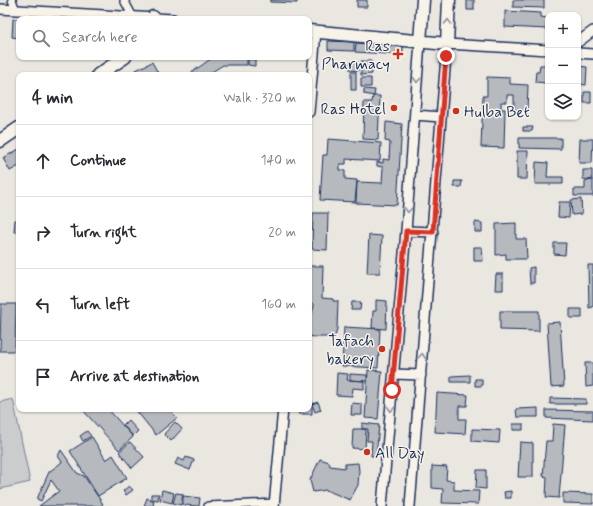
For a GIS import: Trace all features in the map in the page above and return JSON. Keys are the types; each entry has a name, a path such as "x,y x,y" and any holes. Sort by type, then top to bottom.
{"highway":[{"path":"420,42 423,0"},
{"path":"312,31 447,44 449,0"},
{"path":"102,72 120,60"},
{"path":"0,141 16,130"}],"main road":[{"path":"0,9 104,16"},
{"path":"581,40 593,31"},
{"path":"382,506 406,231 420,42"},
{"path":"410,506 447,44 545,50"},
{"path":"581,53 593,54"},
{"path":"310,72 311,60"},
{"path":"415,115 441,116"},
{"path":"406,231 433,232"},
{"path":"394,374 420,375"},
{"path":"275,504 283,412"}],"street":[{"path":"12,0 16,10"},
{"path":"124,0 132,16"},
{"path":"208,506 275,504"}],"shaded area":[{"path":"13,399 30,482 0,489 0,402"}],"building":[{"path":"270,0 297,0 297,3 270,2"},
{"path":"357,0 367,0 367,7 357,7"},
{"path":"467,0 474,0 474,10 467,10"},
{"path":"513,0 544,0 544,8 513,7"},
{"path":"505,11 541,13 541,17 545,18 545,29 505,27"},
{"path":"13,19 16,19 16,38 12,37"},
{"path":"328,41 354,42 354,51 328,50"},
{"path":"356,43 403,46 403,55 355,52"},
{"path":"209,60 247,60 247,65 223,65 212,72 192,72"},
{"path":"248,60 255,60 255,66 248,65"},
{"path":"361,61 371,61 372,74 361,75"},
{"path":"152,62 157,72 132,72"},
{"path":"350,62 358,62 358,71 350,70"},
{"path":"540,65 545,65 545,83 535,82 536,72 539,72"},
{"path":"581,66 587,67 586,85 581,84"},
{"path":"351,72 356,72 356,90 351,90"},
{"path":"487,77 510,78 510,84 528,85 527,111 514,110 514,95 507,95 507,102 501,102 501,109 505,109 504,148 481,147 483,96 487,96"},
{"path":"361,78 371,78 371,87 361,87"},
{"path":"364,89 375,90 374,96 364,94"},
{"path":"584,92 591,92 591,103 584,103"},
{"path":"373,96 380,96 378,140 363,139 364,102 372,102"},
{"path":"386,122 402,124 397,205 356,203 357,182 382,183 383,167 377,166 377,162 383,163 383,159 389,160 390,142 385,141"},
{"path":"523,127 533,127 532,131 523,131"},
{"path":"519,138 561,138 561,149 519,148"},
{"path":"328,139 381,143 380,161 346,159 346,164 340,164 340,170 345,171 345,179 357,180 355,202 320,200 323,155 327,155"},
{"path":"580,139 593,139 592,163 579,163"},
{"path":"16,151 16,168 10,171 3,158"},
{"path":"517,151 528,151 527,179 517,179"},
{"path":"536,162 548,163 547,177 563,177 563,184 535,184"},
{"path":"583,170 592,170 592,180 583,179"},
{"path":"593,180 593,196 574,196 574,189 585,189 585,181"},
{"path":"454,181 462,181 461,187 454,187"},
{"path":"581,199 582,214 572,215 571,200"},
{"path":"559,202 570,202 569,218 558,217"},
{"path":"313,213 328,213 327,250 312,249"},
{"path":"15,220 16,220 16,232 14,232"},
{"path":"475,222 482,223 482,232 475,232"},
{"path":"516,223 516,239 526,239 527,259 506,259 506,254 496,255 496,224"},
{"path":"369,235 382,236 380,273 367,273"},
{"path":"554,243 566,243 565,255 554,254"},
{"path":"474,247 482,247 483,261 474,261"},
{"path":"588,265 593,265 593,307 589,308"},
{"path":"312,266 323,266 322,298 338,301 337,329 335,337 312,337 312,313 314,304 312,303"},
{"path":"534,267 534,283 530,283 529,268"},
{"path":"496,274 503,274 503,290 495,290"},
{"path":"376,300 387,301 386,329 372,328 373,311 376,311"},
{"path":"352,302 361,302 360,310 351,310"},
{"path":"1,304 16,304 15,351 0,351"},
{"path":"570,309 582,309 582,318 570,318"},
{"path":"500,311 539,311 539,331 500,330"},
{"path":"560,322 564,386 551,387 547,323"},
{"path":"344,327 380,329 378,368 342,366"},
{"path":"585,363 593,363 593,386 586,387"},
{"path":"368,370 382,371 378,419 365,418"},
{"path":"337,373 348,374 347,380 364,381 364,389 353,388 352,396 336,395"},
{"path":"350,374 367,375 367,381 350,380"},
{"path":"470,375 470,382 451,382 451,376"},
{"path":"475,379 482,379 482,386 475,386"},
{"path":"437,393 468,395 467,406 459,406 459,419 466,419 465,434 435,432"},
{"path":"550,398 586,399 586,404 550,404"},
{"path":"318,402 321,410 315,412 312,404"},
{"path":"352,403 362,404 362,415 351,415"},
{"path":"538,408 538,417 517,417 516,409"},
{"path":"546,410 593,411 593,420 546,418"},
{"path":"85,412 111,412 133,437 119,450"},
{"path":"137,412 172,412 177,418 156,435"},
{"path":"299,412 312,412 312,414 299,414"},
{"path":"128,420 138,431 133,436 123,425"},
{"path":"175,422 182,429 171,441 164,434"},
{"path":"362,423 379,425 376,456 371,456 372,441 367,441 368,429 362,429"},
{"path":"513,424 523,424 523,430 513,430"},
{"path":"553,424 565,425 559,498 546,497 547,477 543,476 546,441 552,441"},
{"path":"353,429 366,429 365,449 352,448"},
{"path":"472,429 500,430 499,443 472,441"},
{"path":"87,431 91,436 83,441 80,436"},
{"path":"92,437 106,460 113,455 127,478 98,496 70,451"},
{"path":"130,442 144,457 132,468 119,452"},
{"path":"520,442 533,443 533,477 518,477"},
{"path":"61,450 77,473 84,476 103,504 100,506 39,506 59,491 51,480 41,501 37,499 49,472 62,462 58,456"},
{"path":"186,457 194,460 190,470 175,464 178,458 184,461"},
{"path":"320,459 329,462 330,466 345,468 345,464 358,463 358,485 350,500 326,490 313,492 310,480"},
{"path":"432,466 447,467 446,480 454,481 454,490 479,491 478,504 442,503 443,489 432,488"},
{"path":"477,470 486,470 486,489 476,488"},
{"path":"129,486 133,490 126,495 123,491"},
{"path":"162,490 174,493 172,503 160,500"},
{"path":"511,491 511,498 505,498 504,492"},
{"path":"176,493 183,494 181,505 173,503"},
{"path":"563,493 593,494 593,504 563,503"},
{"path":"151,494 159,494 158,500 151,499"},
{"path":"183,496 200,498 199,506 183,505"},
{"path":"147,498 154,501 153,506 144,506"}],"place":[{"name":"Ras Pharmacy","path":"398,54"},
{"name":"Ras Hotel","path":"394,108"},
{"name":"Hulba Bet","path":"456,111"},
{"name":"Tafach bakery","path":"382,349"},
{"name":"All Day","path":"367,452"}],"route":[{"path":"392,390 406,231 433,232 446,56"}]}
